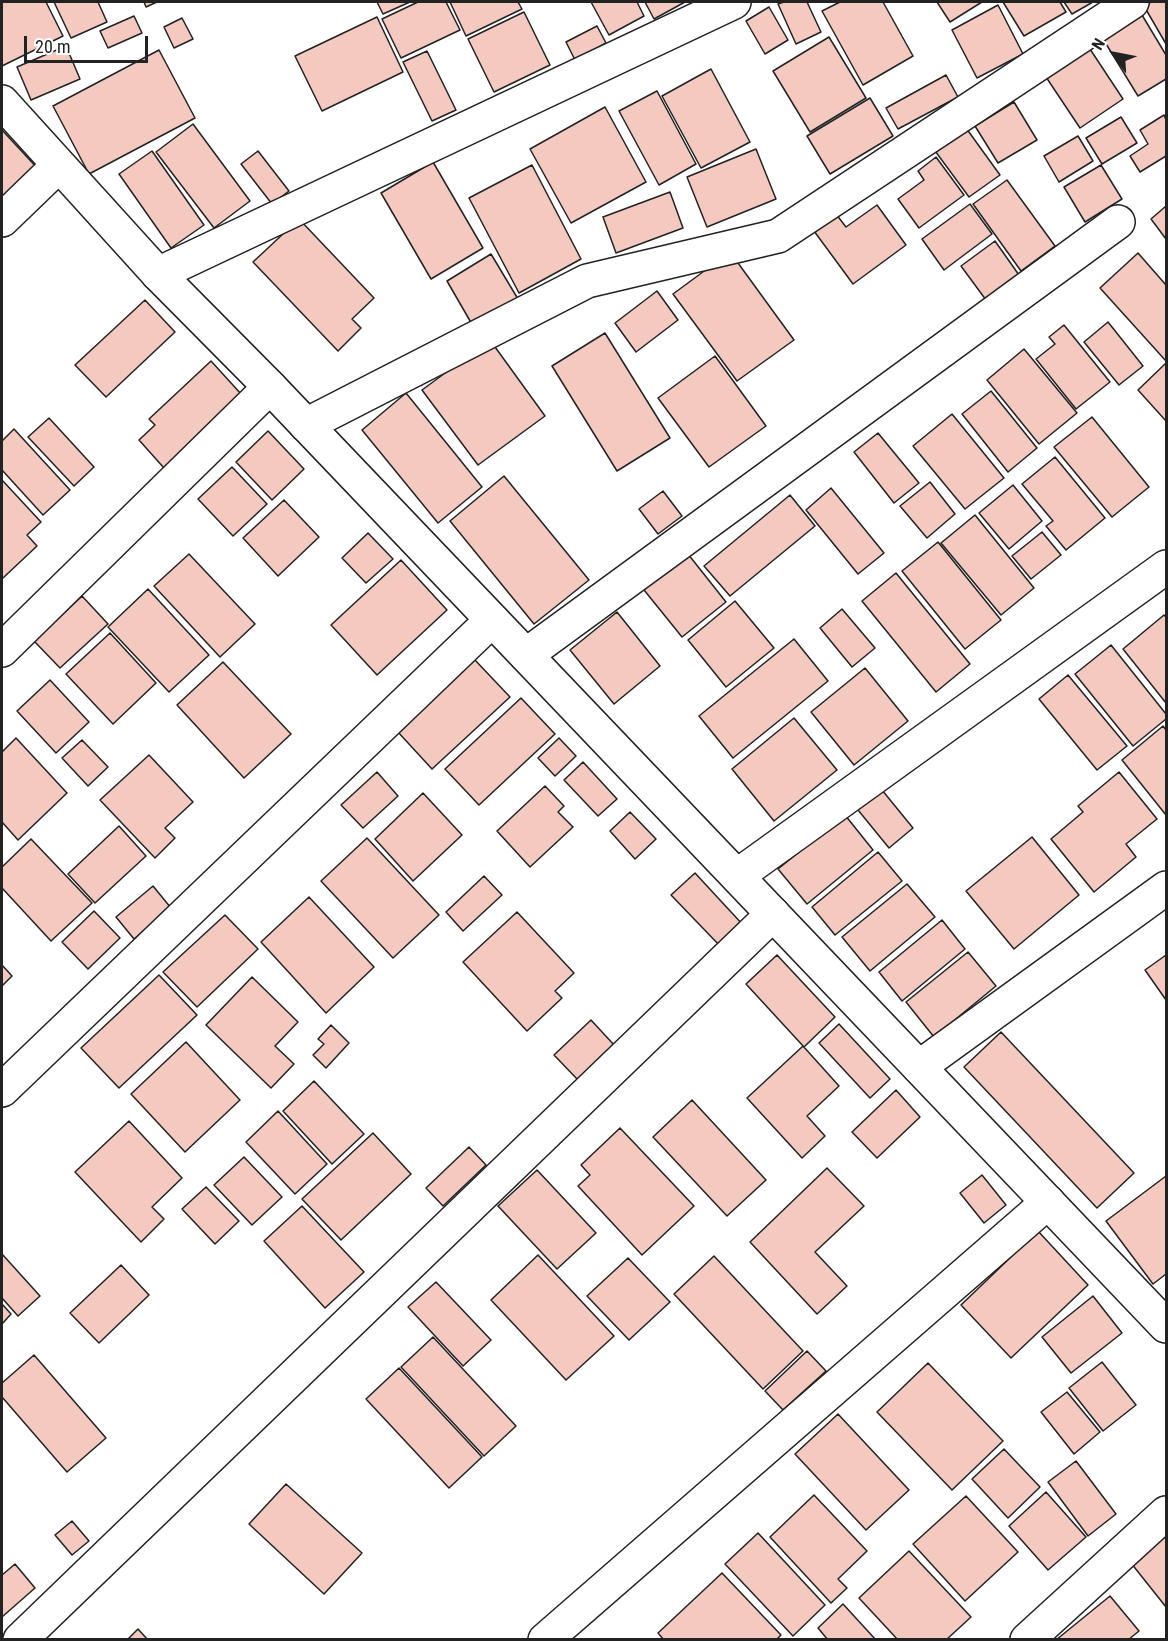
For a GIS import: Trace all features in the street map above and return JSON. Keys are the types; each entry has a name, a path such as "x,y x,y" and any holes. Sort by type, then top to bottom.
{"street":[{"path":"158,274 734,2"},
{"path":"306,425 587,281 778,236 1132,2"},
{"path":"2,102 158,274 270,387 1167,1326"},
{"path":"2,220 58,166"},
{"path":"526,655 1118,222"},
{"path":"2,650 270,387"},
{"path":"737,876 1167,567"},
{"path":"2,1090 492,620"},
{"path":"919,1067 1167,888"},
{"path":"20,1640 773,914"},
{"path":"545,1640 1048,1202"},
{"path":"1027,1640 1167,1513"}],"building":[{"path":"2,2 46,2 63,36 2,66"},
{"path":"54,2 98,2 107,22 71,38"},
{"path":"144,2 157,2 146,7"},
{"path":"377,2 410,2 383,14"},
{"path":"418,2 446,2 460,30 401,58 382,19"},
{"path":"450,2 518,2 522,9 466,36"},
{"path":"591,2 637,2 644,16 609,35"},
{"path":"645,2 685,2 654,19"},
{"path":"807,2 821,32 796,44 778,4"},
{"path":"840,2 883,2 913,56 863,85 822,11"},
{"path":"937,2 982,2 950,22"},
{"path":"1003,2 1060,2 1066,12 1024,36"},
{"path":"1064,2 1093,2 1072,14"},
{"path":"1151,2 1166,2 1166,44 1144,6"},
{"path":"998,5 1023,54 977,78 952,30"},
{"path":"769,7 788,40 765,54 746,21"},
{"path":"1139,10 1166,55 1166,79 1138,96 1100,34"},
{"path":"524,12 550,65 494,92 468,39"},
{"path":"134,16 142,33 108,48 100,31"},
{"path":"377,17 403,72 322,111 295,56"},
{"path":"182,18 193,39 174,48 164,27"},
{"path":"597,26 606,43 575,60 566,42"},
{"path":"829,37 866,98 810,132 773,71"},
{"path":"66,46 80,79 31,100 17,67"},
{"path":"1088,46 1123,99 1080,128 1044,74"},
{"path":"159,50 195,118 89,174 53,106"},
{"path":"427,51 456,110 432,121 403,62"},
{"path":"711,69 750,142 701,168 662,96"},
{"path":"946,75 958,97 898,129 886,108"},
{"path":"657,91 696,164 659,185 619,111"},
{"path":"870,98 893,136 830,174 807,136"},
{"path":"1014,102 1037,140 998,163 975,126"},
{"path":"605,107 646,182 571,223 530,149"},
{"path":"1164,115 1166,156 1140,172 1130,156 1148,144 1140,130"},
{"path":"1121,117 1137,143 1102,164 1086,138"},
{"path":"961,121 1000,175 969,197 930,144"},
{"path":"193,124 250,201 214,228 156,152"},
{"path":"2,130 40,171 8,200 2,194"},
{"path":"1078,136 1093,161 1059,182 1044,156"},
{"path":"756,149 776,199 707,227 687,177"},
{"path":"152,151 204,225 171,248 119,174"},
{"path":"258,151 289,191 272,204 241,164"},
{"path":"936,157 964,195 919,228 898,199 924,180 918,171"},
{"path":"433,162 483,248 431,279 381,193"},
{"path":"532,165 581,259 519,293 469,198"},
{"path":"1101,165 1122,199 1085,222 1064,187"},
{"path":"1007,180 1055,246 1021,271 973,204"},
{"path":"670,192 683,228 616,253 603,217"},
{"path":"970,204 992,234 944,270 922,239"},
{"path":"877,205 906,245 853,284 814,231 836,214 846,227"},
{"path":"1166,206 1166,239 1151,219"},
{"path":"299,219 374,298 352,319 361,328 338,351 253,262"},
{"path":"995,241 1019,275 986,300 961,266"},
{"path":"730,252 794,340 737,381 673,294"},
{"path":"1138,253 1166,285 1166,361 1100,288"},
{"path":"491,254 518,299 473,326 447,281"},
{"path":"657,291 678,320 636,352 615,323"},
{"path":"145,300 175,332 106,397 75,365"},
{"path":"1108,322 1143,366 1119,385 1084,342"},
{"path":"1064,325 1110,382 1076,409 1036,359 1055,344 1049,337"},
{"path":"605,333 670,438 617,471 552,366"},
{"path":"490,340 545,416 478,465 422,390"},
{"path":"1024,349 1077,413 1039,444 987,380"},
{"path":"715,356 766,426 709,467 658,398"},
{"path":"211,361 242,395 164,468 139,440 155,425 149,419"},
{"path":"1166,363 1166,421 1138,390"},
{"path":"991,391 1037,448 1008,472 962,414"},
{"path":"406,393 482,487 438,523 362,430"},
{"path":"952,414 1004,478 965,509 913,446"},
{"path":"1092,417 1149,487 1112,517 1054,447"},
{"path":"49,418 94,467 74,486 28,437"},
{"path":"14,429 70,490 43,515 2,470 2,441"},
{"path":"268,431 304,469 272,500 236,462"},
{"path":"878,433 919,483 894,503 854,452"},
{"path":"1055,457 1105,518 1066,550 1046,526 1053,521 1022,484"},
{"path":"232,467 267,504 233,536 198,499"},
{"path":"504,476 589,580 534,624 450,521"},
{"path":"2,480 41,522 27,535 37,546 3,578 2,577"},
{"path":"930,482 955,514 927,538 900,506"},
{"path":"1013,485 1042,521 1009,549 979,513"},
{"path":"831,488 884,553 858,574 806,510"},
{"path":"663,491 682,516 658,534 639,509"},
{"path":"790,495 815,526 730,596 704,566"},
{"path":"284,500 319,537 278,576 243,538"},
{"path":"975,515 1034,588 1001,615 941,543"},
{"path":"1042,532 1061,555 1031,579 1012,556"},
{"path":"368,533 393,559 366,583 342,558"},
{"path":"938,542 1001,620 965,649 902,571"},
{"path":"684,549 726,602 682,637 640,585"},
{"path":"189,554 255,624 220,657 154,586"},
{"path":"401,560 447,610 377,675 331,625"},
{"path":"896,573 970,664 936,692 862,601"},
{"path":"148,589 209,655 169,692 108,627"},
{"path":"82,596 108,624 60,668 34,641"},
{"path":"735,601 774,648 726,687 688,640"},
{"path":"842,609 875,648 852,667 820,628"},
{"path":"617,612 660,666 614,704 570,650"},
{"path":"1164,615 1166,617 1166,703 1123,649"},
{"path":"110,633 156,683 113,724 66,674"},
{"path":"794,639 828,681 733,758 699,716"},
{"path":"1111,645 1166,714 1166,719 1133,746 1075,674"},
{"path":"474,659 510,697 432,769 397,731"},
{"path":"223,662 291,734 244,778 177,705"},
{"path":"865,668 908,721 854,765 811,712"},
{"path":"1068,675 1127,746 1097,770 1039,699"},
{"path":"50,680 89,722 56,753 17,711"},
{"path":"521,698 555,734 479,805 445,769"},
{"path":"794,718 837,770 774,821 732,769"},
{"path":"1163,726 1166,730 1166,815 1122,760"},
{"path":"16,738 67,793 18,840 2,822 2,752"},
{"path":"559,738 576,756 555,776 538,758"},
{"path":"82,740 108,767 88,786 62,758"},
{"path":"149,755 193,802 165,828 175,838 155,858 100,800"},
{"path":"583,762 617,799 598,816 564,780"},
{"path":"377,772 398,796 363,828 341,805"},
{"path":"1119,772 1157,819 1126,844 1136,857 1094,892 1051,839 1083,812 1078,806"},
{"path":"545,786 564,806 558,812 573,827 530,867 497,831"},
{"path":"882,790 913,828 889,848 858,810"},
{"path":"423,793 462,835 413,881 375,839"},
{"path":"630,812 656,839 635,859 610,831"},
{"path":"845,815 873,850 807,904 778,869"},
{"path":"119,826 146,856 95,903 68,874"},
{"path":"1032,837 1079,895 1014,949 966,891"},
{"path":"367,838 439,915 393,958 321,881"},
{"path":"31,839 92,903 51,941 2,888 2,867"},
{"path":"878,852 902,881 835,935 812,907"},
{"path":"695,873 744,926 722,948 671,895"},
{"path":"484,876 502,895 463,931 446,912"},
{"path":"907,884 935,917 870,971 842,937"},
{"path":"153,886 171,908 134,939 116,917"},
{"path":"309,897 374,967 326,1013 261,942"},
{"path":"94,911 120,938 88,969 62,942"},
{"path":"517,912 574,973 555,991 562,998 527,1031 463,962"},
{"path":"225,915 258,949 197,1007 163,972"},
{"path":"942,920 965,949 902,1001 879,972"},
{"path":"968,952 996,986 934,1037 906,1002"},
{"path":"777,955 835,1017 804,1047 746,984"},
{"path":"1166,955 1166,1000 1145,970"},
{"path":"2,965 12,976 2,986"},
{"path":"159,975 197,1015 119,1088 81,1048"},
{"path":"252,977 298,1022 275,1046 294,1064 271,1088 206,1025"},
{"path":"591,1020 615,1046 578,1080 554,1055"},
{"path":"839,1024 890,1079 870,1098 819,1043"},
{"path":"331,1025 349,1043 326,1068 313,1055 324,1044 318,1039"},
{"path":"1001,1032 1134,1173 1097,1208 964,1067"},
{"path":"186,1042 240,1100 185,1152 131,1094"},
{"path":"803,1046 839,1086 807,1116 825,1136 802,1158 747,1098"},
{"path":"314,1081 364,1134 332,1164 283,1111"},
{"path":"896,1090 920,1117 877,1158 852,1132"},
{"path":"692,1100 766,1180 727,1216 653,1137"},
{"path":"278,1111 327,1164 295,1194 246,1142"},
{"path":"129,1121 182,1178 152,1207 164,1219 141,1242 75,1172"},
{"path":"620,1128 694,1206 642,1255 578,1186 590,1175 581,1165"},
{"path":"373,1133 411,1174 341,1240 302,1199"},
{"path":"469,1147 486,1165 443,1206 426,1188"},
{"path":"244,1157 282,1197 252,1225 214,1185"},
{"path":"827,1168 864,1206 815,1252 847,1286 817,1314 750,1242"},
{"path":"537,1170 596,1233 557,1269 498,1206"},
{"path":"982,1175 1006,1205 984,1223 960,1193"},
{"path":"1166,1176 1166,1274 1153,1284 1106,1221"},
{"path":"206,1187 239,1221 215,1244 182,1209"},
{"path":"302,1206 364,1272 325,1308 264,1241"},
{"path":"1038,1231 1088,1285 1011,1358 961,1305"},
{"path":"2,1254 40,1296 18,1316 2,1298"},
{"path":"538,1255 614,1336 566,1380 491,1300"},
{"path":"714,1256 803,1351 763,1389 674,1294"},
{"path":"628,1258 670,1302 629,1340 587,1296"},
{"path":"121,1265 149,1295 99,1343 70,1313"},
{"path":"436,1282 491,1340 463,1366 408,1307"},
{"path":"1093,1296 1122,1333 1071,1373 1042,1337"},
{"path":"2,1304 11,1314 2,1324"},
{"path":"433,1337 516,1426 484,1456 401,1367"},
{"path":"807,1351 826,1371 783,1410 765,1391"},
{"path":"34,1355 106,1438 67,1472 2,1397 2,1383"},
{"path":"1102,1362 1136,1405 1103,1431 1069,1388"},
{"path":"928,1363 1003,1441 952,1490 877,1412"},
{"path":"399,1368 482,1457 449,1488 366,1399"},
{"path":"1067,1392 1100,1432 1074,1454 1041,1412"},
{"path":"838,1414 909,1490 866,1530 795,1454"},
{"path":"1004,1449 1040,1487 1008,1518 972,1479"},
{"path":"1076,1461 1116,1514 1088,1536 1048,1482"},
{"path":"286,1484 362,1553 324,1594 249,1524"},
{"path":"1046,1492 1086,1537 1048,1570 1009,1526"},
{"path":"814,1495 867,1551 838,1579 847,1588 831,1603 770,1537"},
{"path":"966,1496 1018,1552 965,1601 913,1544"},
{"path":"72,1521 89,1541 72,1555 55,1535"},
{"path":"1166,1526 1166,1607 1127,1558"},
{"path":"758,1533 825,1605 793,1636 725,1564"},
{"path":"909,1551 971,1617 946,1640 898,1640 859,1598"},
{"path":"15,1564 35,1588 2,1617 2,1575"},
{"path":"722,1573 781,1635 776,1640 664,1640 658,1633"},
{"path":"1110,1596 1139,1631 1128,1640 1056,1640"},
{"path":"843,1604 876,1640 828,1640 818,1628"},
{"path":"138,1629 148,1640 127,1640"}]}
